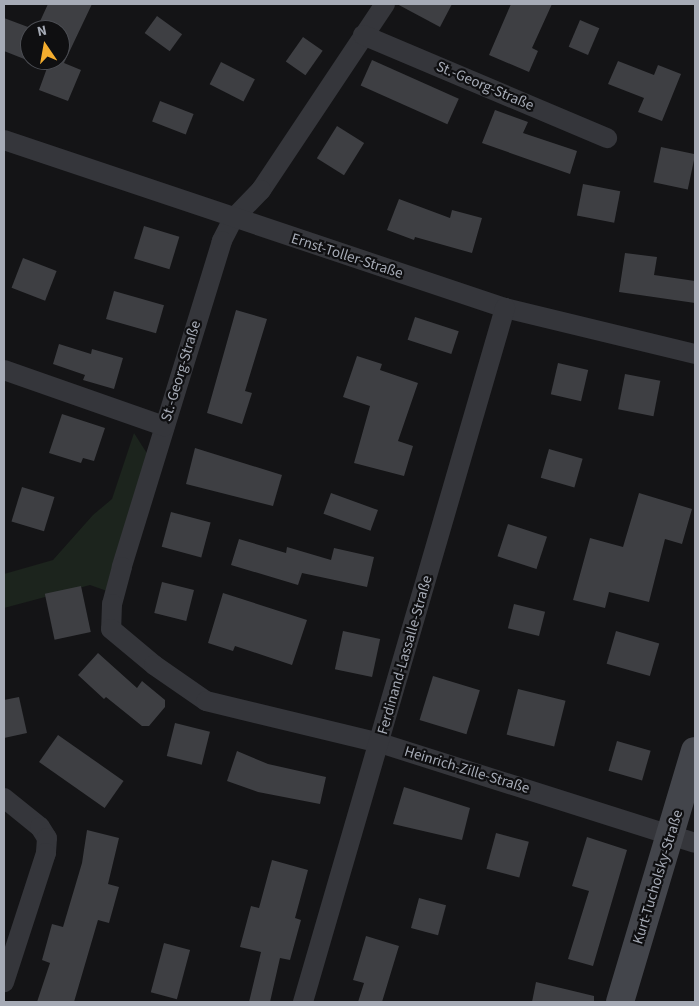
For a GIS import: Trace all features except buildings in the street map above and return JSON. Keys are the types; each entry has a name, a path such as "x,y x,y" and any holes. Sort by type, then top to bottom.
{"main road":[{"name":"Kurt-Tucholsky-Straße","path":"620,1002 695,751"}],"street":[{"name":"St.-Georg-Straße","path":"206,701 154,666 111,629 112,604 164,426 222,241 233,218 261,190 385,4"},
{"name":"St.-Georg-Straße","path":"363,35 607,138"},
{"name":"Ernst-Toller-Straße","path":"4,140 505,308 695,354"},
{"name":"Ferdinand-Lassalle-Straße","path":"303,1002 380,743 505,308"},
{"path":"4,370 164,426"},
{"name":"Heinrich-Zille-Straße","path":"206,701 380,743 670,834 695,844"},
{"path":"4,798 40,827 47,838 46,853 4,982"}],"shaded area":[{"path":"134,433 148,455 107,591 90,585 4,608 4,574 53,560 93,515 112,499"}]}
